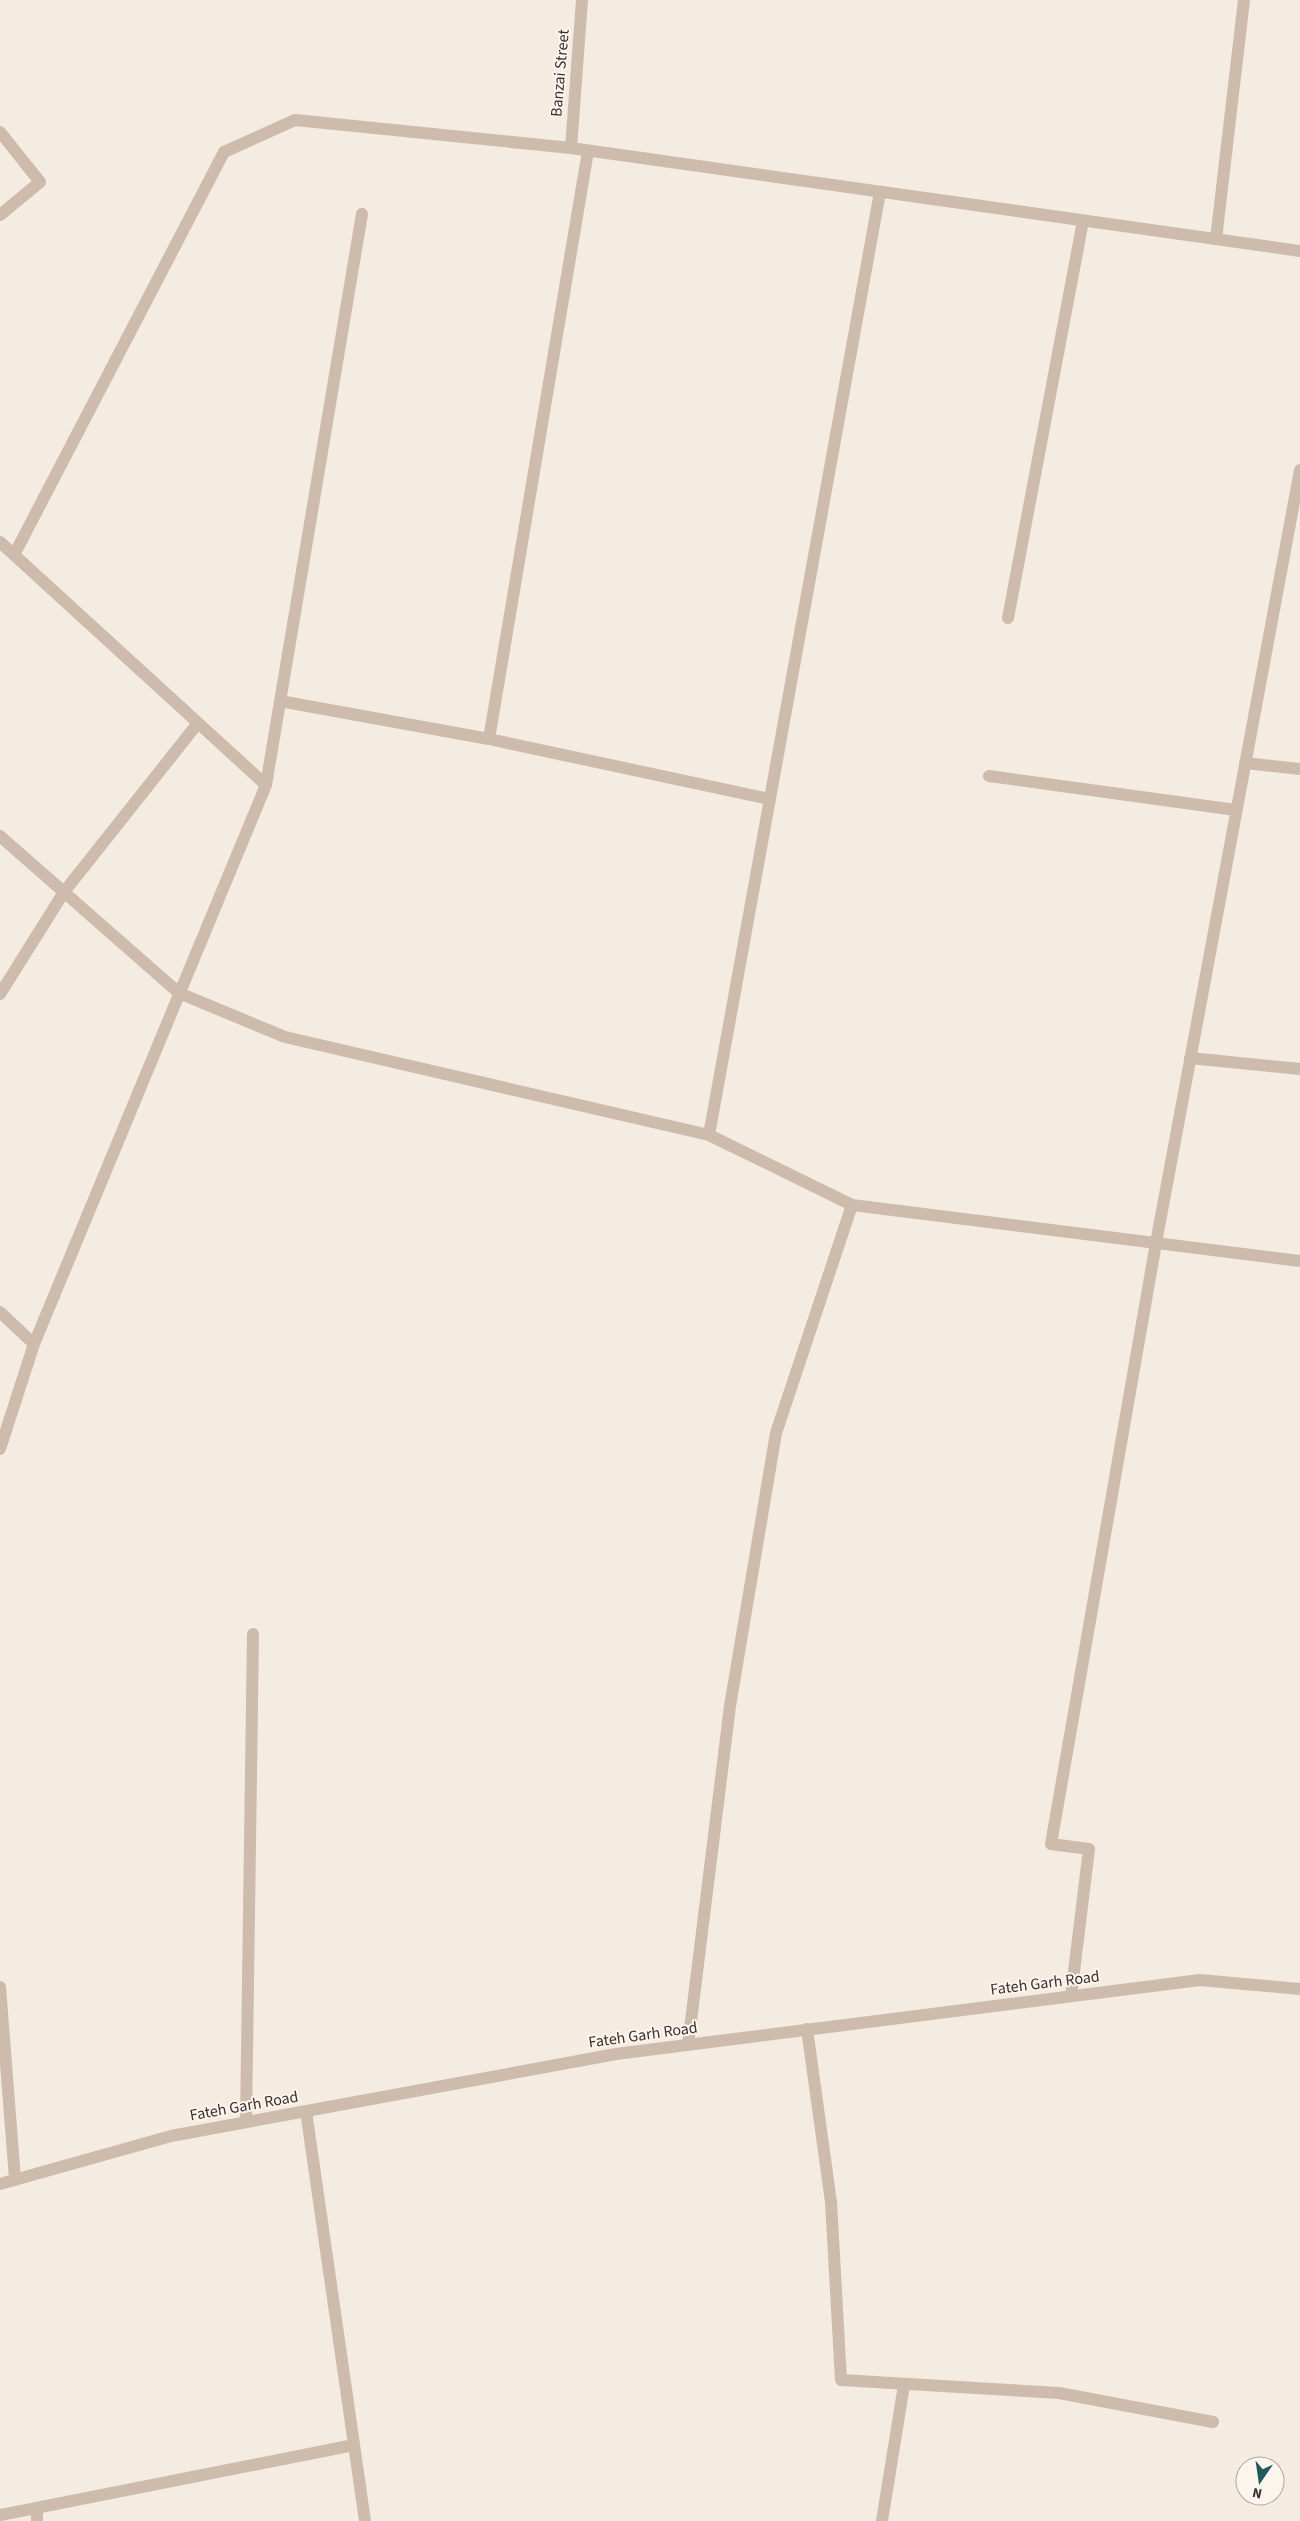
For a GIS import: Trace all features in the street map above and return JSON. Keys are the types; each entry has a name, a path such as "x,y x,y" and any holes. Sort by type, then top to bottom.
{"street":[{"name":"Banzai Street","path":"571,148 582,0"},
{"path":"1216,239 1244,0"},
{"path":"14,555 224,152 295,120 588,150 1300,251"},
{"path":"0,132 40,182 0,215"},
{"path":"489,739 588,150"},
{"path":"708,1135 880,192"},
{"path":"0,1449 34,1344 266,785 362,214"},
{"path":"1008,618 1083,221"},
{"path":"1071,1996 1089,1850 1051,1844 1156,1243 1300,470"},
{"path":"0,542 266,785"},
{"path":"280,701 489,739 769,799"},
{"path":"0,994 64,892 198,723"},
{"path":"1245,763 1300,768"},
{"path":"989,776 1236,810"},
{"path":"0,836 179,993 285,1037 708,1135 852,1205 1300,1261"},
{"path":"1190,1058 1300,1069"},
{"path":"688,2044 730,1706 776,1433 852,1205"},
{"path":"0,1312 34,1344"},
{"path":"246,2122 253,1634"},
{"name":"Fateh Garh Road","path":"0,2184 171,2136 616,2054 1200,1980 1300,1989"},
{"path":"0,1987 15,2180"},
{"path":"807,2029 830,2202 841,2380 1059,2393 1212,2422"},
{"path":"306,2111 365,2521"},
{"path":"882,2521 904,2385"},
{"path":"0,2515 37,2515 354,2445"}]}
